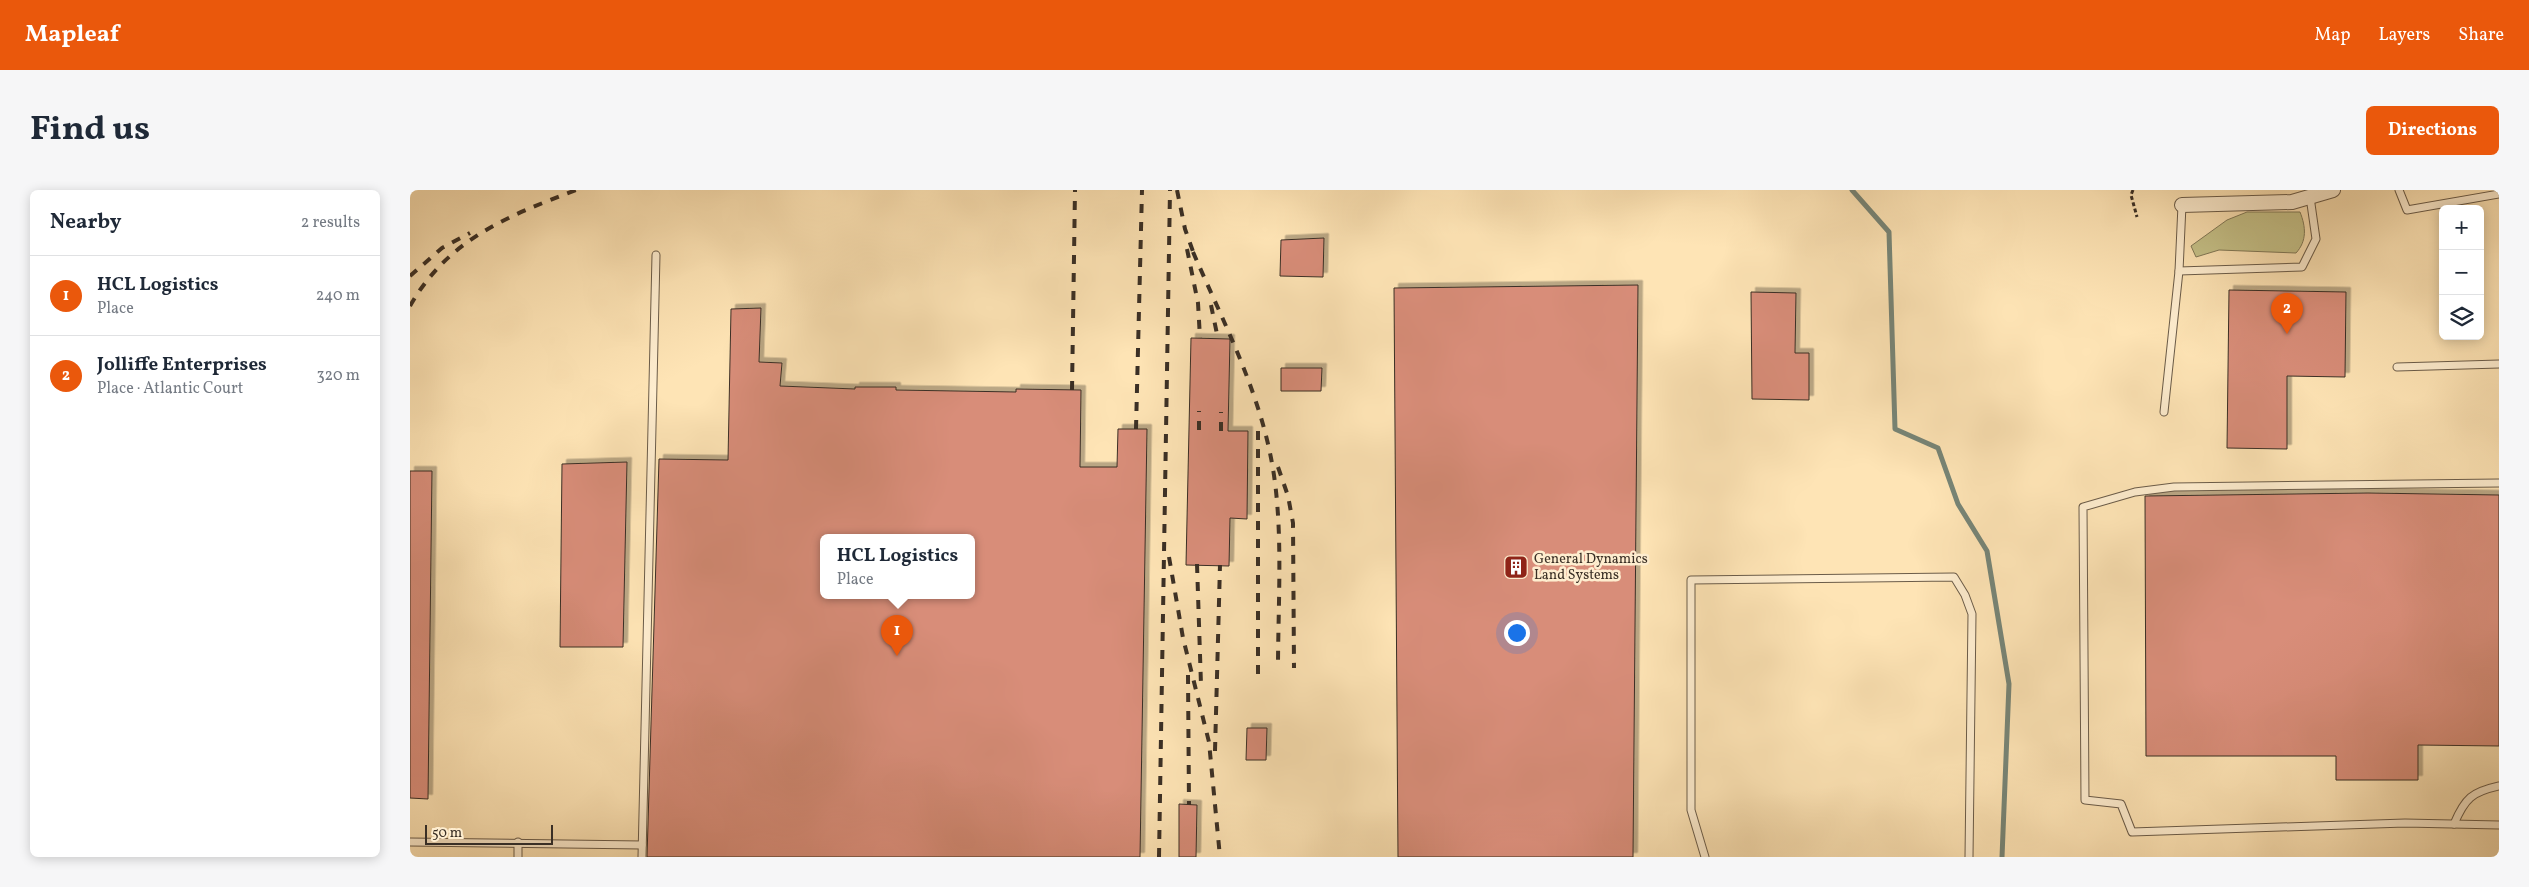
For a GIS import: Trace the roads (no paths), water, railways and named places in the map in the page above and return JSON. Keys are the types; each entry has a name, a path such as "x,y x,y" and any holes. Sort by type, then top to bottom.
{"street":[{"path":"2182,205 2292,202 2333,190"}],"lane":[{"path":"2399,190 2407,210 2499,194"},
{"path":"2179,271 2302,267 2316,239 2310,197"},
{"path":"2164,412 2179,271 2182,205"},
{"path":"642,857 656,255"},
{"path":"2397,367 2499,364"},
{"path":"2499,483 2174,486 2134,492 2083,508 2085,800 2121,804 2132,832 2404,823 2499,825"},
{"path":"1705,857 1692,810 1691,580 1954,577 1965,595 1972,614 1969,857"},
{"path":"2454,824 2462,804 2479,790 2499,786"},
{"path":"410,842 642,845"},
{"path":"518,842 518,857"}],"waterway":[{"path":"1852,190 1889,232 1895,429 1938,448 1958,504 1987,551 2009,684 2002,857"}],"railway":[{"path":"410,306 425,283 442,263 461,247 504,220 576,190"},
{"path":"1072,390 1075,190"},
{"path":"1136,429 1142,190"},
{"path":"1159,857 1170,190"},
{"path":"1177,190 1185,229 1195,257"},
{"path":"410,276 442,248 470,233"},
{"path":"1187,249 1198,303 1200,338"},
{"path":"1193,252 1248,379 1265,431 1271,458 1278,509 1279,535 1278,668"},
{"path":"1211,305 1218,339"},
{"path":"1199,411 1199,430"},
{"path":"1221,412 1221,431"},
{"path":"1258,427 1258,674"},
{"path":"1278,467 1288,496 1293,523 1294,668"},
{"path":"1169,557 1183,638 1209,742 1220,857"},
{"path":"1197,564 1201,685"},
{"path":"1215,751 1220,565"},
{"path":"1188,675 1189,805"}],"place":[{"name":"Jolliffe Enterprises","path":"2287,334"},
{"name":"General Dynamics Land Systems","path":"1516,567"},
{"name":"HCL Logistics","path":"897,656"}]}
